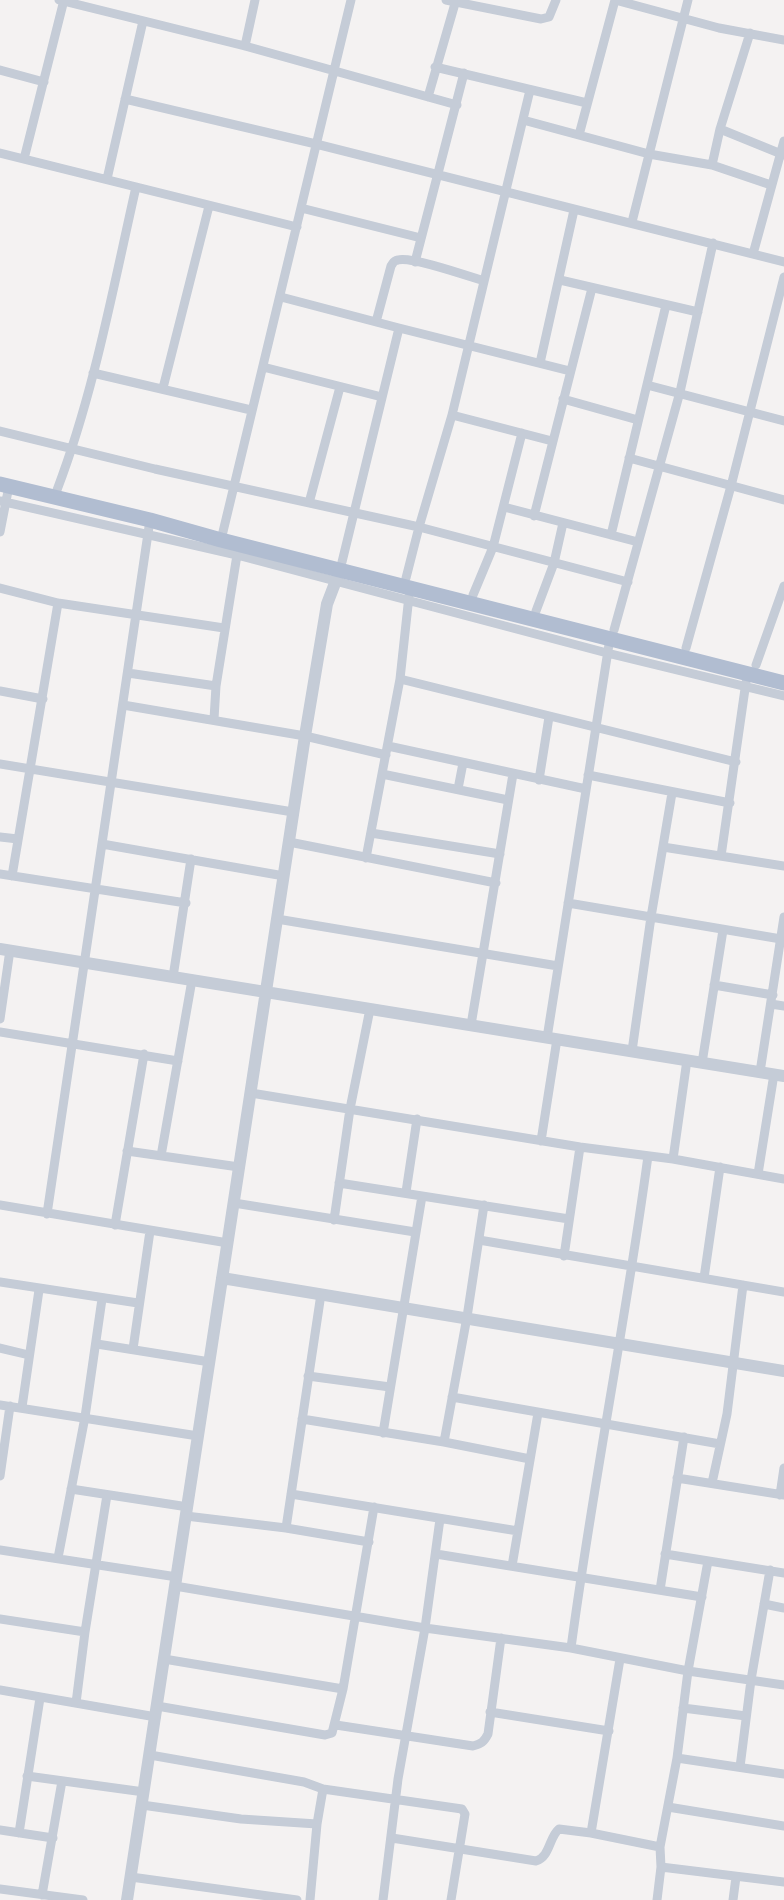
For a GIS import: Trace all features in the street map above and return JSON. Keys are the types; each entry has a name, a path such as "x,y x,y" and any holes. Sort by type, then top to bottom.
{"main road":[{"path":"3,482 57,490 340,571 784,683"},
{"path":"3,482 149,527 222,536"},
{"path":"408,588 473,595 536,611 610,640 687,648 749,675 784,672"}],"street":[{"path":"24,159 63,0 245,46 457,105"},
{"path":"245,46 255,0"},
{"path":"222,536 351,0"},
{"path":"428,97 452,1 541,19 549,17 556,0"},
{"path":"579,135 615,0 719,28 784,40"},
{"path":"632,222 688,0"},
{"path":"107,179 143,21"},
{"path":"712,165 720,129 750,33"},
{"path":"435,67 587,103"},
{"path":"0,70 44,82"},
{"path":"415,262 464,73"},
{"path":"366,858 400,679 408,588 419,527 452,415 530,90"},
{"path":"125,99 439,174 506,193 632,222 784,262"},
{"path":"523,120 649,154 712,165 771,185"},
{"path":"720,129 782,154"},
{"path":"753,254 784,141"},
{"path":"0,153 297,227"},
{"path":"57,490 72,450 93,373 136,187"},
{"path":"163,388 209,206"},
{"path":"301,208 421,238"},
{"path":"540,363 574,210"},
{"path":"541,1141 558,966 610,640 680,392 713,243"},
{"path":"376,322 394,262 404,259 484,281"},
{"path":"687,648 784,278"},
{"path":"560,280 698,312"},
{"path":"534,516 592,288"},
{"path":"281,297 570,370"},
{"path":"611,535 666,305"},
{"path":"127,1900 293,812 327,604 340,571 399,328"},
{"path":"263,367 382,397"},
{"path":"93,373 251,410"},
{"path":"647,385 784,421"},
{"path":"309,503 340,387"},
{"path":"563,399 638,420"},
{"path":"452,415 552,441"},
{"path":"0,431 72,450 419,527 628,582"},
{"path":"473,595 493,547 522,433"},
{"path":"629,458 784,500"},
{"path":"0,532 3,482"},
{"path":"3,501 149,527 237,555 340,571 408,588"},
{"path":"504,507 638,542"},
{"path":"536,611 554,563 563,524"},
{"path":"47,1214 149,527"},
{"path":"214,720 224,628 237,555"},
{"path":"721,856 749,675 784,585"},
{"path":"0,588 58,603 224,628"},
{"path":"12,876 58,603"},
{"path":"128,673 216,686"},
{"path":"749,675 784,696"},
{"path":"400,679 736,762"},
{"path":"0,691 42,699"},
{"path":"123,705 463,762 586,789"},
{"path":"539,780 549,717"},
{"path":"458,789 463,762"},
{"path":"0,764 293,812"},
{"path":"382,774 508,801"},
{"path":"471,1025 513,774"},
{"path":"588,775 730,804"},
{"path":"632,1051 672,793"},
{"path":"371,833 500,854"},
{"path":"0,837 18,839"},
{"path":"289,842 496,883"},
{"path":"102,844 284,876"},
{"path":"663,847 784,866"},
{"path":"173,977 192,859"},
{"path":"0,874 186,903"},
{"path":"568,903 723,930 782,934"},
{"path":"760,1072 784,917"},
{"path":"277,919 558,966"},
{"path":"702,1063 723,930"},
{"path":"0,1019 5,950 779,1075 758,1174"},
{"path":"162,1156 192,980"},
{"path":"714,985 772,1000 784,1006"},
{"path":"334,1220 350,1109 370,1009"},
{"path":"0,1032 178,1061"},
{"path":"115,1225 144,1054"},
{"path":"673,1159 687,1060"},
{"path":"250,1093 541,1141 673,1159 784,1179"},
{"path":"406,1192 417,1119"},
{"path":"564,1256 580,1147"},
{"path":"127,1151 239,1167"},
{"path":"571,1648 580,1578 648,1156"},
{"path":"704,1278 720,1167"},
{"path":"339,1183 569,1219"},
{"path":"383,1433 422,1196"},
{"path":"234,1203 415,1232"},
{"path":"0,1205 228,1243"},
{"path":"444,1442 467,1317 484,1205"},
{"path":"133,1349 150,1231"},
{"path":"479,1240 784,1292"},
{"path":"222,1278 784,1371"},
{"path":"0,1282 39,1290 138,1303"},
{"path":"712,1483 735,1363 743,1285"},
{"path":"22,1407 39,1290"},
{"path":"286,1528 321,1294"},
{"path":"58,1558 85,1417 102,1299"},
{"path":"97,1344 210,1362"},
{"path":"0,1348 29,1354"},
{"path":"308,1377 390,1387"},
{"path":"452,1397 720,1444"},
{"path":"0,1476 5,1405 198,1436"},
{"path":"512,1566 538,1413"},
{"path":"302,1419 444,1442 530,1459"},
{"path":"660,1590 684,1437"},
{"path":"677,1478 782,1495 784,1468"},
{"path":"71,1489 369,1542"},
{"path":"291,1494 518,1531"},
{"path":"76,1703 107,1495"},
{"path":"0,1690 76,1703 325,1735 333,1733 344,1689 374,1507"},
{"path":"383,1900 396,1798 425,1628 440,1519"},
{"path":"0,1550 97,1565 425,1628 571,1648 688,1671 784,1685"},
{"path":"436,1554 702,1597"},
{"path":"665,1554 784,1573"},
{"path":"657,1900 661,1867 660,1847 677,1758 688,1671 708,1561"},
{"path":"740,1767 751,1680 770,1570"},
{"path":"764,1604 784,1608"},
{"path":"0,1619 85,1632"},
{"path":"336,1725 473,1746 484,1741 488,1734 501,1638"},
{"path":"164,1659 344,1689"},
{"path":"591,1833 620,1659"},
{"path":"20,1833 40,1698"},
{"path":"683,1708 746,1716"},
{"path":"490,1712 609,1731"},
{"path":"150,1755 304,1782 323,1789 462,1809 465,1814 451,1900"},
{"path":"677,1758 784,1774"},
{"path":"27,1776 62,1781 241,1819 317,1824"},
{"path":"42,1895 62,1781"},
{"path":"310,1900 317,1824 323,1789"},
{"path":"668,1807 784,1826"},
{"path":"392,1838 536,1861 543,1858 557,1830 562,1828 660,1847"},
{"path":"0,1830 53,1838"},
{"path":"661,1867 784,1882"},
{"path":"131,1876 297,1900"},
{"path":"733,1900 736,1877"},
{"path":"4,1893 83,1900"}]}
